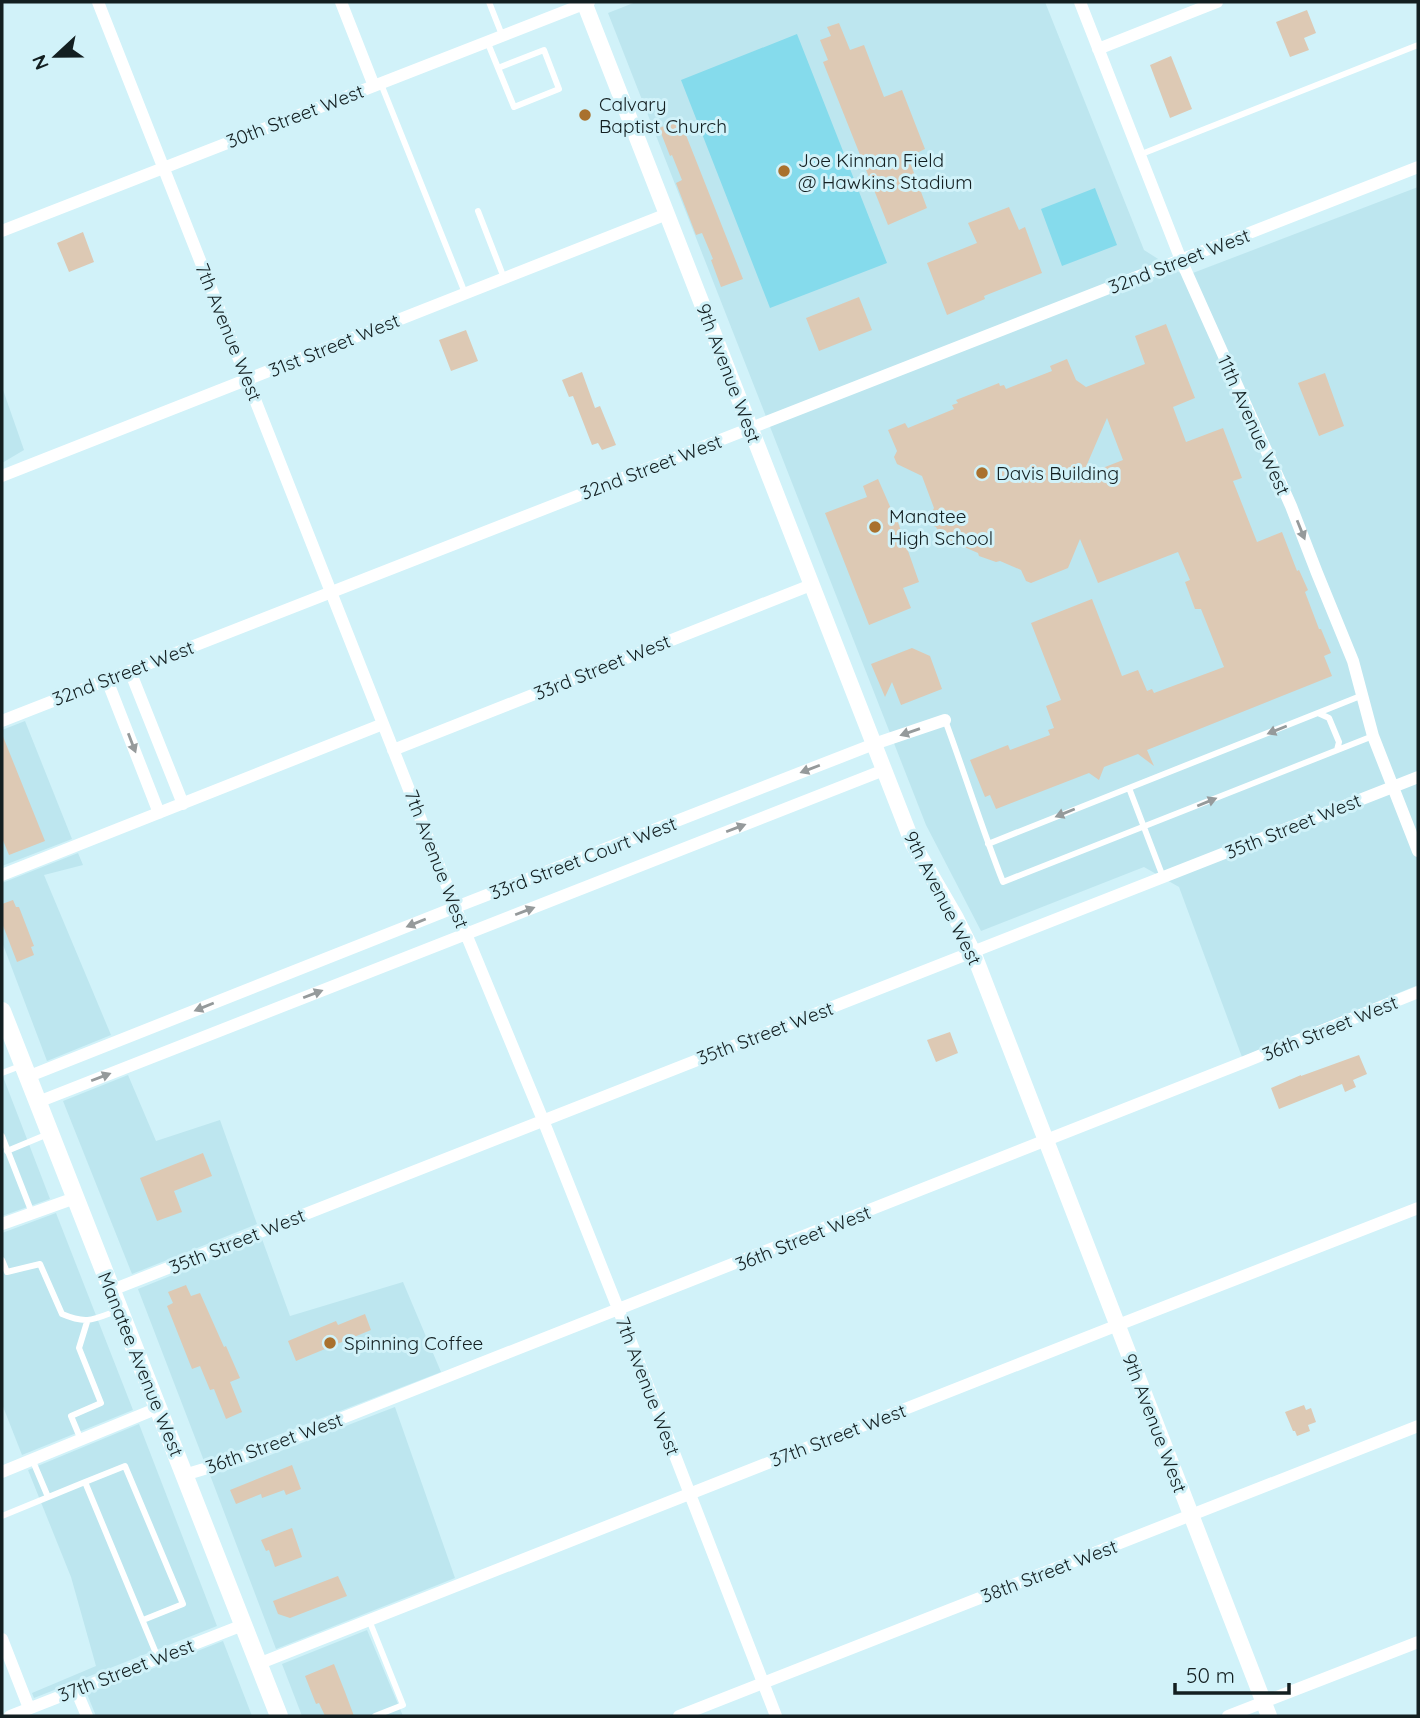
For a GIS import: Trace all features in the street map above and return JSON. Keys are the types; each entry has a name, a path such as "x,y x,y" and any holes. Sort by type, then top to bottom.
{"main road":[{"name":"Manatee Avenue West","path":"2,1011 279,1716"}],"street":[{"name":"7th Avenue West","path":"98,2 466,934 619,1311 776,1716"},
{"path":"341,2 377,84"},
{"name":"30th Street West","path":"2,231 586,2"},
{"name":"9th Avenue West","path":"586,2 913,844 957,918 973,952 1266,1709"},
{"name":"11th Avenue West","path":"1080,2 1181,260 1291,506 1353,661 1373,736 1418,851"},
{"path":"1098,49 1217,2"},
{"name":"32nd Street West","path":"2,721 1418,167"},
{"name":"31st Street West","path":"2,476 667,214"},
{"name":"33rd Street West","path":"393,750 811,585"},
{"path":"130,671 183,804"},
{"path":"107,680 159,813"},
{"name":"33rd Street Court West","path":"25,1071 874,744 945,720"},
{"path":"2,875 383,724"},
{"name":"33rd Street Court West","path":"38,1102 884,770"},
{"name":"35th Street West","path":"112,1290 1418,777"},
{"name":"36th Street West","path":"184,1475 241,1458 619,1311 1418,992"},
{"path":"2,1224 75,1198"},
{"name":"37th Street West","path":"258,1664 1418,1208"},
{"path":"2,1472 158,1408"},
{"name":"38th Street West","path":"679,1716 1418,1426"},
{"name":"37th Street West","path":"10,1716 243,1625"},
{"path":"2,1639 29,1708"},
{"path":"1227,1716 1266,1709 1418,1642"},
{"path":"76,1690 87,1716"}],"lane":[{"path":"489,2 502,35"},
{"path":"487,41 498,68 514,107 559,89 544,50 498,68"},
{"path":"1139,155 1418,46"},
{"path":"377,84 465,293"},
{"path":"478,211 504,278"},
{"path":"988,844 1363,695"},
{"path":"1318,713 1329,718 1339,742 1336,750"},
{"path":"945,720 1003,882 1373,736"},
{"path":"1129,788 1163,877"},
{"path":"2,1073 25,1071"},
{"path":"7,1151 50,1133"},
{"path":"2,1136 32,1214"},
{"path":"2,1260 7,1272 40,1264 62,1314 75,1320 87,1322 119,1310"},
{"path":"80,1440 71,1416 101,1403 79,1348 87,1322"},
{"path":"32,1459 48,1497"},
{"path":"2,1516 125,1466 183,1604 143,1620"},
{"path":"85,1482 158,1658"},
{"path":"369,1620 403,1705 375,1716"}],"shaded area":[{"name":"Manatee High School","path":"636,2 1045,2 1144,250 1185,276 1418,187 1418,985 1242,1057 1179,887 1144,867 981,931 926,825 608,13"},
{"name":"Joe Kinnan Field @ Hawkins Stadium","path":"797,34 887,263 770,308 681,80"},
{"path":"1095,188 1117,245 1062,266 1041,209"},
{"path":"2,387 24,450 2,463"},
{"path":"25,721 72,839 2,866 2,730"},
{"path":"78,853 83,865 44,875 111,1035 47,1061 2,942 2,883"},
{"path":"2,1074 50,1199 2,1216"},
{"path":"128,1075 156,1141 220,1120 257,1224 132,1274 63,1101"},
{"path":"56,1213 133,1410 22,1455 2,1404 2,1233"},
{"path":"262,1239 290,1316 403,1282 441,1372 204,1461 138,1289"},
{"path":"395,1407 455,1578 276,1649 210,1475 244,1465"},
{"path":"139,1424 217,1626 34,1698 32,1693 96,1666 71,1577 28,1470"},
{"path":"367,1630 403,1716 302,1716 282,1664"},
{"path":"223,1641 252,1716 96,1716 87,1694"}],"building":[{"path":"1307,10 1316,33 1304,38 1309,50 1290,57 1276,22"},
{"path":"839,23 850,50 864,45 884,97 902,90 925,149 908,157 927,208 888,225 823,62 828,60 820,40 831,36 827,27"},
{"path":"1171,56 1192,109 1170,118 1150,65"},
{"path":"680,120 743,279 721,287 702,233 696,235 676,183 682,180 659,128"},
{"path":"1009,207 1019,230 1025,227 1042,273 984,296 985,299 947,315 927,263 977,243 968,223"},
{"path":"83,232 94,262 69,272 57,243"},
{"path":"859,297 872,330 819,351 806,318"},
{"path":"1166,324 1195,398 1173,407 1186,442 1223,428 1242,478 1233,481 1257,542 1282,532 1297,571 1299,570 1308,590 1305,592 1331,653 1324,656 1332,676 1147,750 1154,766 1138,754 1104,767 1099,780 1089,773 996,809 990,795 985,797 970,760 1008,745 1010,750 1050,735 1048,730 1054,728 1046,706 1061,700 1031,623 1092,599 1122,676 1138,670 1147,691 1152,689 1154,693 1224,667 1201,609 1195,609 1185,582 1190,580 1178,552 1098,583 1080,539 1068,568 1031,583 1026,581 1021,570 979,556 978,553 941,537 936,527 927,523 934,508 922,476 897,464 894,457 897,451 888,430 905,423 908,428 954,409 952,405 958,403 956,400 999,383 1006,389 1052,371 1050,366 1067,359 1076,380 1086,387 1145,364 1135,336","holes":["1107,418 1123,460 1082,476"]},
{"path":"466,330 478,361 451,371 439,340"},
{"path":"582,372 595,408 600,406 616,445 602,450 598,443 592,445 573,396 569,397 562,380"},
{"path":"1325,373 1344,426 1319,436 1298,383"},
{"path":"878,479 894,511 919,582 903,588 911,608 869,625 825,513 867,497 863,486"},
{"path":"912,648 930,656 942,689 901,705 892,682 885,697 871,664"},
{"path":"2,734 45,841 9,855 2,838"},
{"path":"13,900 16,907 19,907 34,946 31,947 34,955 17,962 2,923 2,904"},
{"path":"950,1032 958,1053 936,1062 927,1040"},
{"path":"1359,1055 1367,1074 1353,1080 1356,1087 1345,1092 1342,1084 1279,1109 1271,1088"},
{"path":"203,1153 212,1176 174,1191 182,1212 157,1221 140,1178"},
{"path":"186,1285 191,1296 200,1293 240,1378 230,1382 242,1412 226,1419 214,1389 210,1390 200,1366 192,1369 167,1306 173,1303 168,1292"},
{"path":"365,1314 371,1330 296,1361 288,1341 336,1321 338,1325"},
{"path":"1304,1405 1306,1410 1311,1408 1316,1422 1308,1425 1310,1431 1297,1436 1285,1412"},
{"path":"292,1465 301,1489 286,1495 284,1490 262,1498 261,1494 236,1504 230,1490"},
{"path":"292,1528 302,1557 275,1567 269,1550 266,1551 261,1540"},
{"path":"338,1576 347,1596 290,1618 278,1614 273,1601"},
{"path":"334,1664 354,1716 325,1716 319,1703 316,1704 305,1676"}],"place":[{"name":"Calvary Baptist Church","path":"585,115"},
{"name":"Joe Kinnan Field @ Hawkins Stadium","path":"784,171"},
{"name":"Davis Building","path":"982,473"},
{"name":"Manatee High School","path":"875,527"},
{"name":"Spinning Coffee","path":"330,1343"}]}
